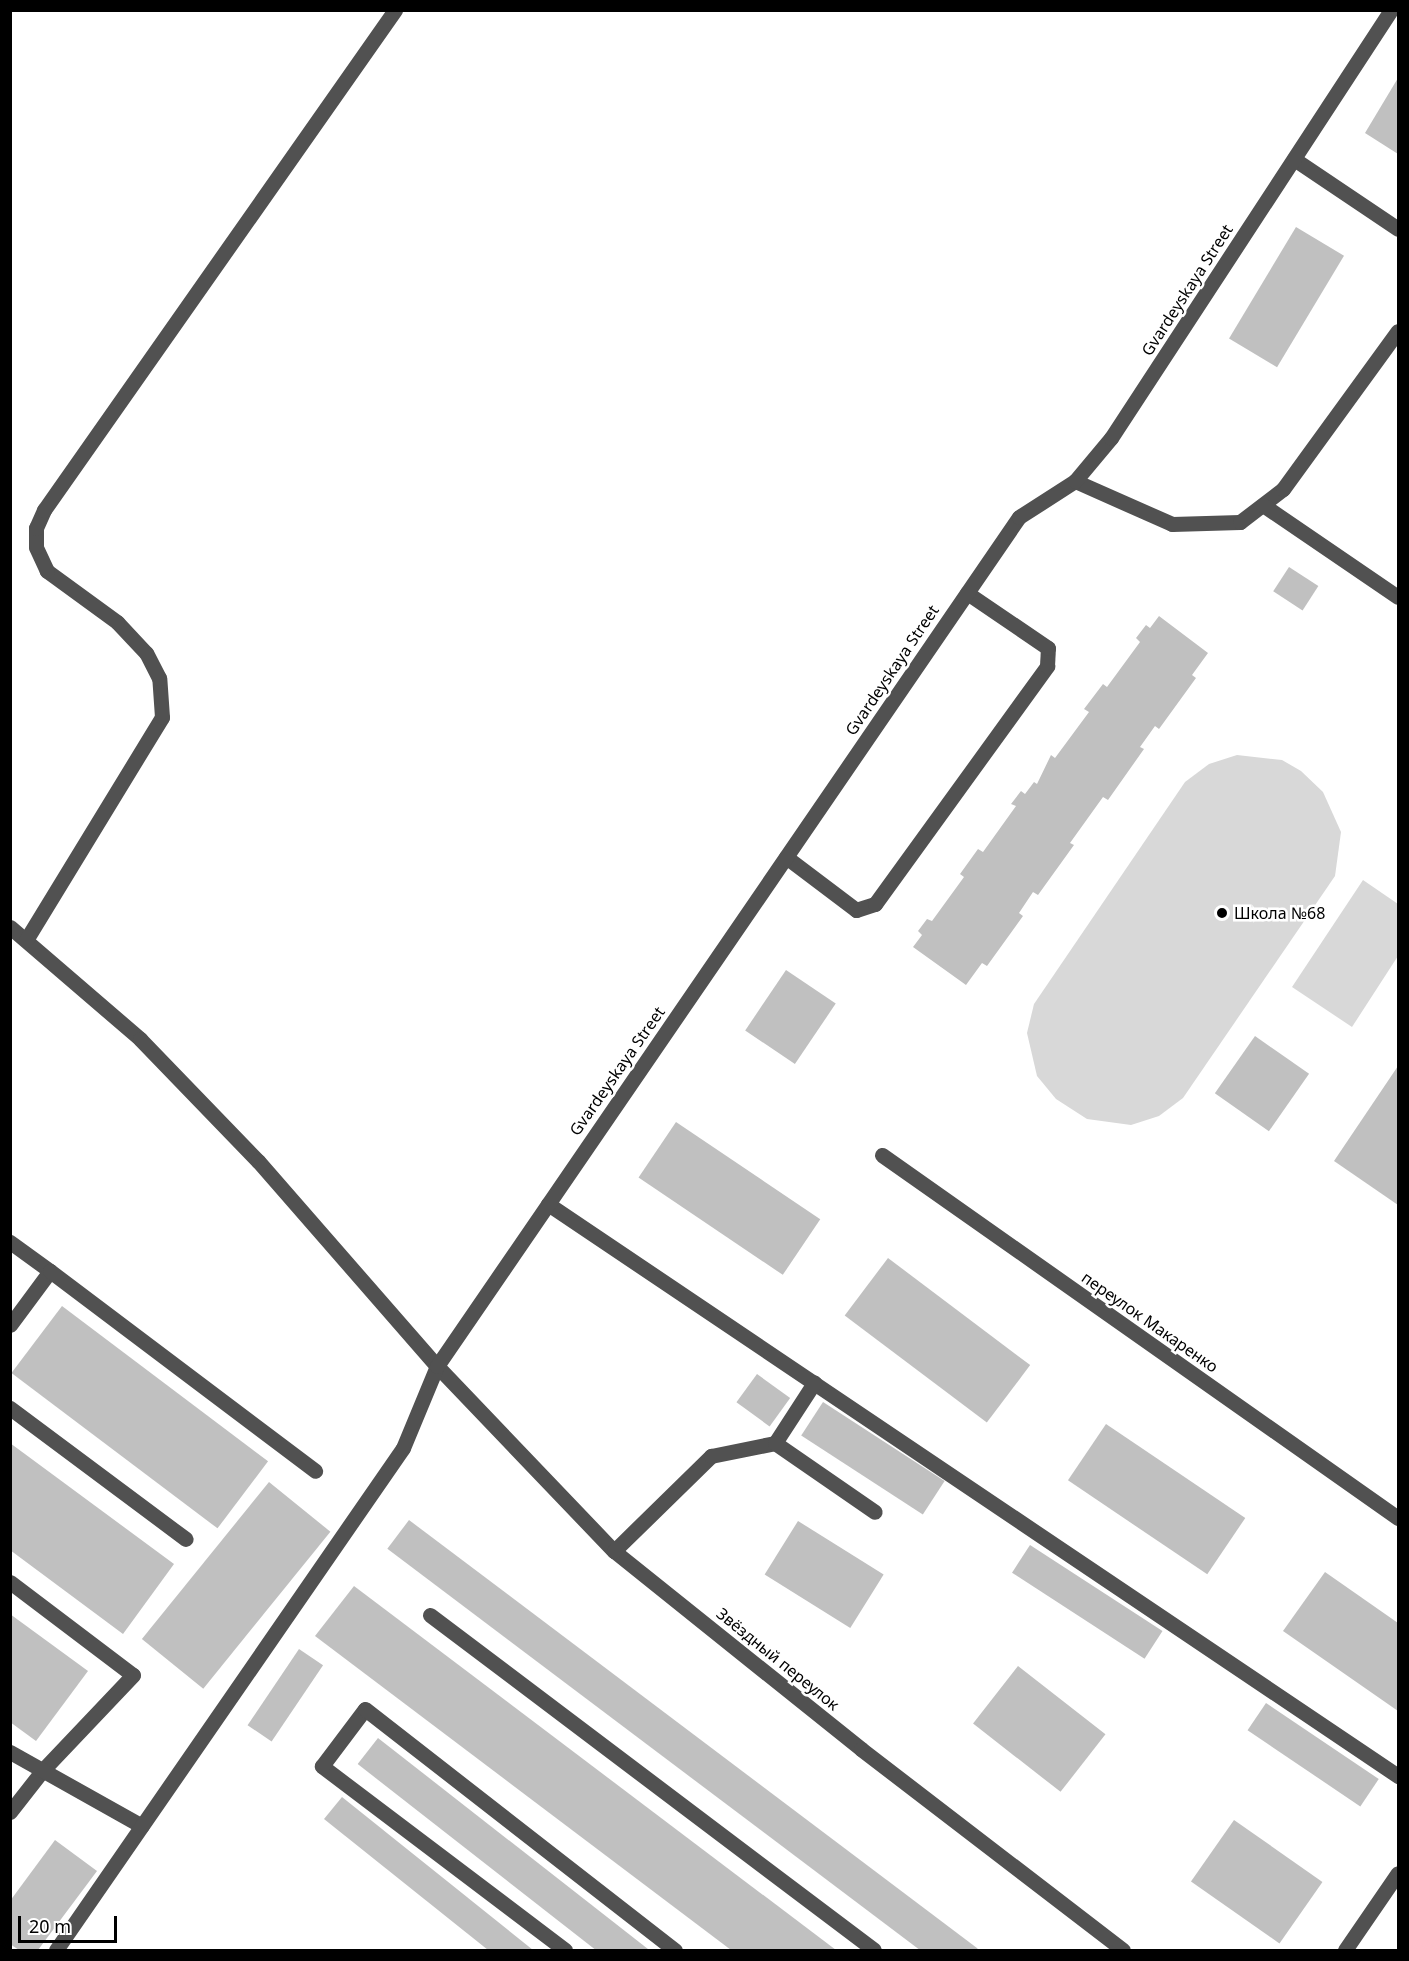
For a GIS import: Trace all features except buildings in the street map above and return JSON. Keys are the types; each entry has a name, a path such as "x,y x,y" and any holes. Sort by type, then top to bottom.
{"street":[{"path":"26,940 162,717 159,678 146,652 117,622 47,571 36,547 36,528 44,510 395,10"},
{"name":"Gvardeyskaya Street","path":"56,1950 403,1448 436,1366 1019,517 1075,481 1111,438 1391,10"},
{"path":"1294,159 1398,229"},
{"path":"1075,481 1172,524 1240,522 1283,489 1398,331"},
{"path":"1263,505 1398,597"},
{"path":"786,857 856,910 874,904 1047,666 1048,648 967,593"},
{"name":"Звёздный переулок","path":"10,927 140,1039 258,1161 436,1366 614,1551 861,1749 1123,1950"},
{"name":"переулок Макаренко","path":"882,1155 1398,1518"},
{"path":"548,1203 1398,1776"},
{"path":"10,1242 315,1471"},
{"path":"10,1325 50,1271"},
{"path":"614,1551 711,1456 775,1443 814,1383"},
{"path":"10,1408 186,1539"},
{"path":"775,1443 875,1512"},
{"path":"10,1582 133,1674 42,1771 10,1812"},
{"path":"430,1615 874,1950"},
{"path":"565,1950 322,1766 365,1709 675,1950"},
{"path":"10,1752 142,1826"},
{"path":"1345,1950 1398,1873"}],"shaded area":[{"path":"1237,755 1282,760 1301,771 1323,792 1341,832 1335,876 1183,1098 1159,1116 1131,1125 1087,1119 1056,1099 1037,1076 1027,1033 1034,1004 1185,782 1209,764"},
{"path":"1363,880 1398,904 1398,956 1352,1027 1292,987"}],"place":[{"name":"Школа №68","path":"1222,913"}]}
